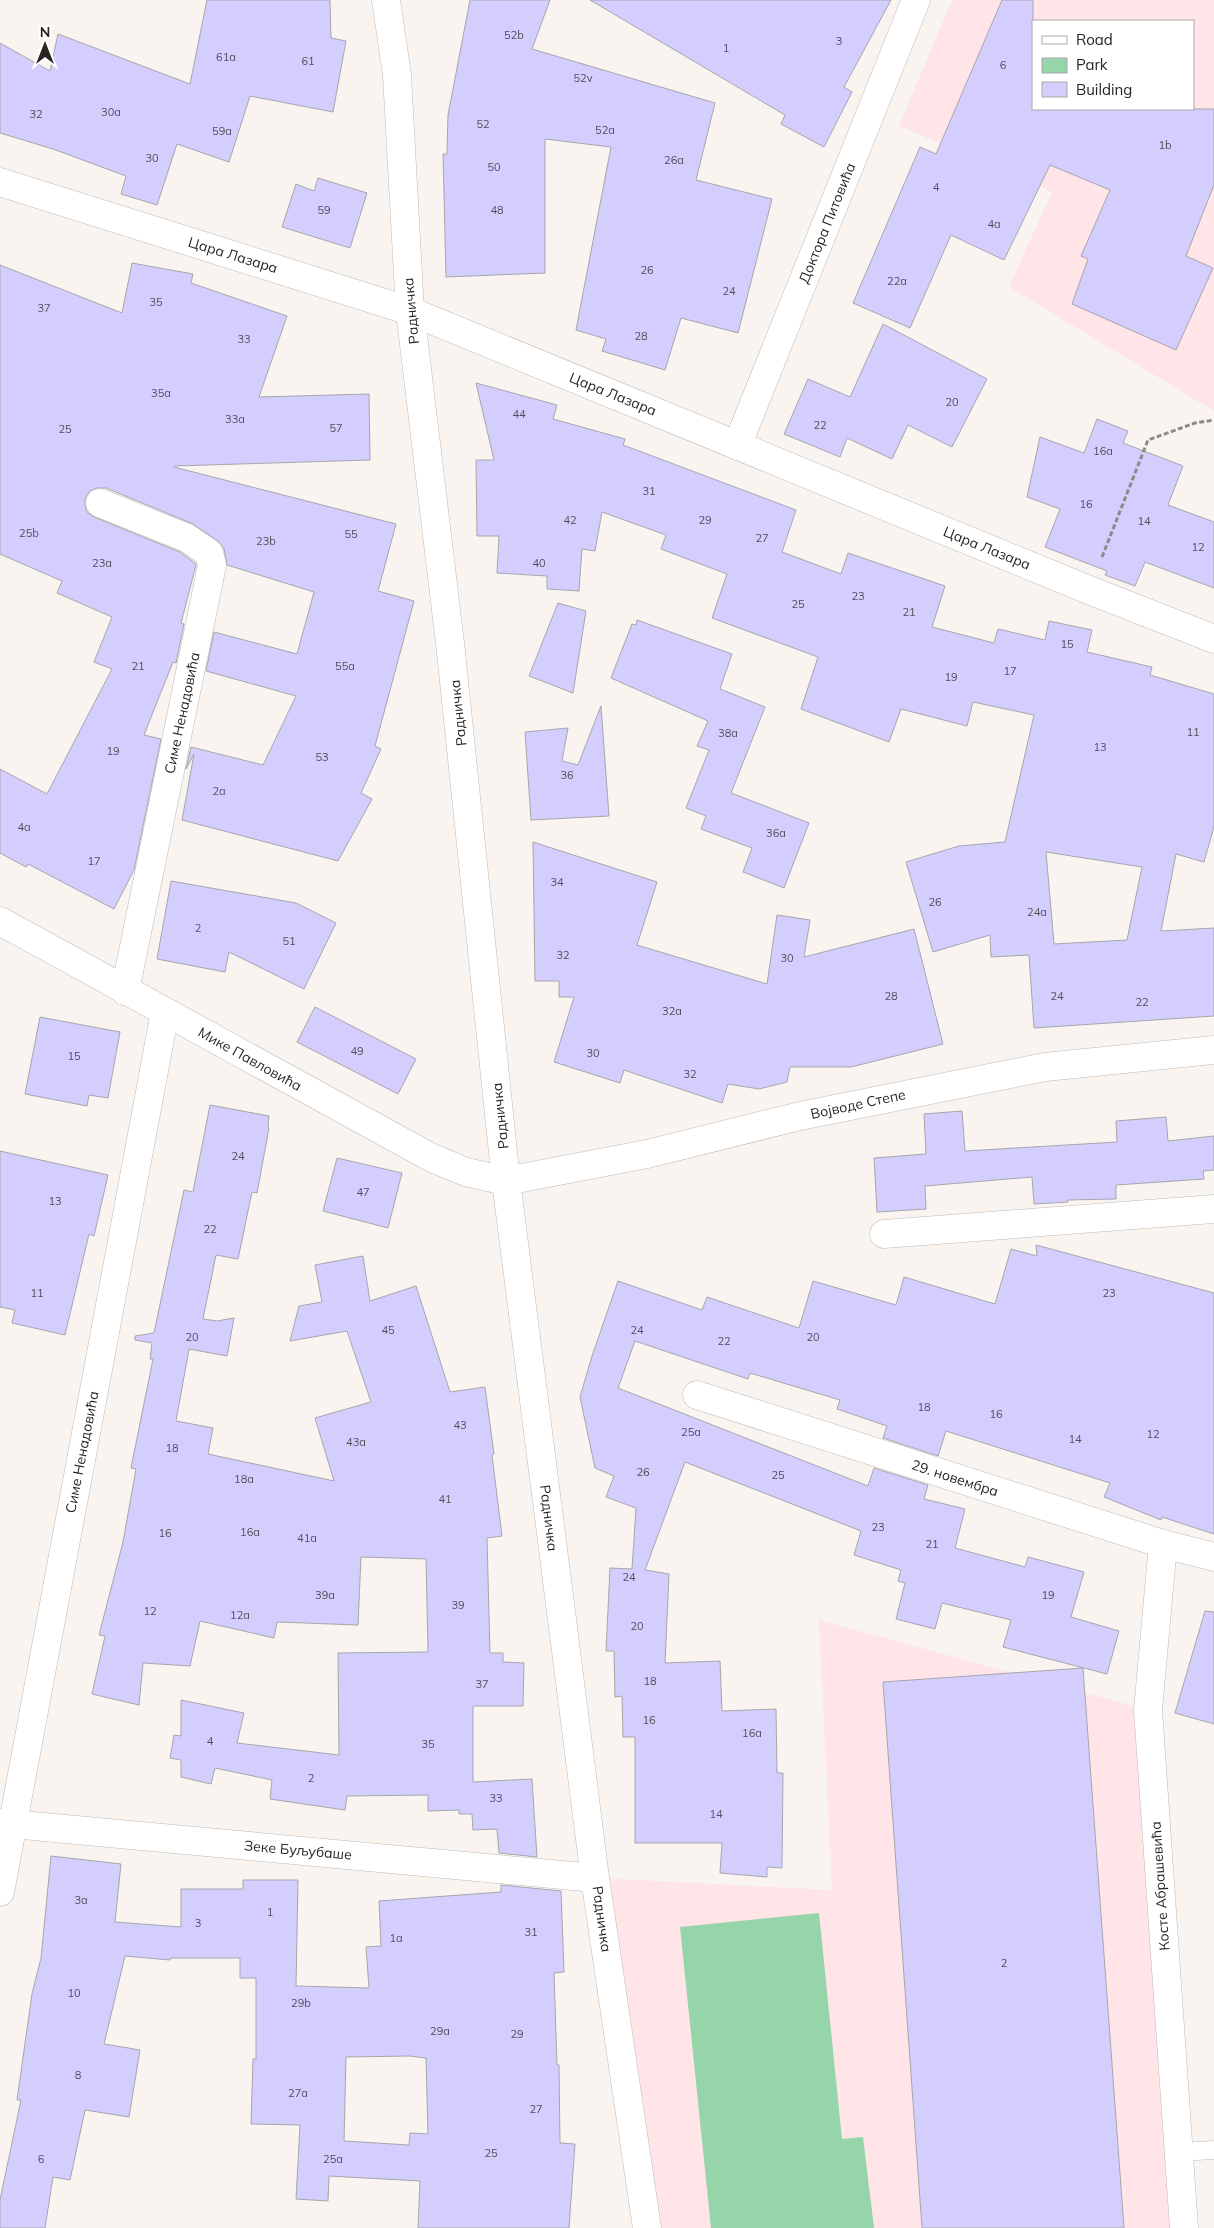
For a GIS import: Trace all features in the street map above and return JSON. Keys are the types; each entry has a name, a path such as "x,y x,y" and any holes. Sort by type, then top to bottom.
{"street":[{"name":"Радничка","path":"386,0 397,75 410,311 451,653 506,1181 595,1878 647,2228"},
{"name":"Доктора Питовића","path":"738,446 916,0"},
{"name":"Цара Лазара","path":"0,182 410,311 1089,590 1214,639"},
{"name":"Симе Ненадовића","path":"100,504 187,538 209,553 212,565 125,991"},
{"name":"Мике Павловића","path":"0,921 432,1158 466,1172 506,1181"},
{"name":"Симе Ненадовића","path":"0,1892 6,1824 165,1012"},
{"name":"Војводе Степе","path":"506,1181 647,1154 800,1116 1046,1067 1214,1050"},
{"path":"884,1234 1214,1209"},
{"name":"29. новембра","path":"697,1395 1163,1544 1214,1557"},
{"name":"Косте Абрашевића","path":"1163,1544 1148,1710 1184,2228"},
{"name":"Зеке Буљубаше","path":"6,1824 595,1878"}],"lane":[{"path":"1179,2152 1214,2150"}],"path":[{"path":"1089,590 1148,440 1195,423 1214,420"}],"shaded area":[{"path":"952,0 1214,0 1214,411 1009,287 1052,192 899,126"},
{"path":"819,1620 1148,1710 1184,2228 646,2228 595,1878 832,1890"}],"green space":[{"path":"819,1913 842,2139 863,2137 874,2228 711,2228 680,1927"}],"building":[{"path":"207,0 330,0 331,38 346,41 333,112 250,96 229,162 177,144 157,205 121,194 126,176 53,149 0,133 0,43 50,71 58,34 190,84"},
{"path":"470,0 550,0 532,49 715,103 696,180 772,199 738,333 681,318 665,370 602,351 606,339 576,330 611,147 545,139 545,273 446,277 443,154 447,154 448,115"},
{"path":"590,0 891,0 844,87 852,92 824,147 781,124 785,115"},
{"path":"1002,0 1033,0 1032,110 1214,109 1214,185 1186,256 1213,268 1176,350 1072,304 1088,259 1081,256 1110,190 1050,165 1004,260 951,235 910,328 853,303 920,147 936,154"},
{"path":"318,178 367,193 350,248 282,227 296,184 314,191"},
{"path":"132,263 193,274 191,283 287,316 259,397 369,394 370,460 174,467 396,524 378,591 414,601 375,746 381,749 361,793 372,799 338,861 182,820 194,754 186,769 191,747 263,765 296,696 206,671 214,632 297,654 314,592 227,565 224,549 218,541 193,524 106,488 97,488 90,491 85,498 85,505 87,512 94,517 180,552 196,565 181,623 184,624 176,663 173,662 144,735 161,739 134,870 114,909 28,864 26,867 0,853 0,769 47,794 112,669 94,662 112,617 57,593 62,581 0,554 0,265 122,313"},
{"path":"883,324 987,379 952,447 908,425 892,459 847,438 840,457 784,434 808,379 850,397"},
{"path":"476,383 557,405 553,419 625,439 623,445 796,510 782,552 841,574 848,553 945,586 932,627 994,643 998,629 1045,640 1049,621 1092,630 1087,652 1152,667 1150,675 1214,694 1214,827 1204,862 1176,854 1161,931 1214,928 1214,1016 1034,1028 1029,955 991,957 990,935 933,952 906,862 959,846 1005,842 1034,715 973,702 967,726 901,709 889,742 801,709 818,657 712,618 727,574 661,549 666,535 602,512 595,551 582,549 579,591 547,589 547,576 497,573 499,536 477,536 476,460 494,460","holes":["1046,852 1142,867 1127,940 1054,944"]},
{"path":"1097,419 1128,431 1123,443 1183,466 1168,505 1214,522 1214,588 1145,562 1135,586 1105,575 1107,571 1045,547 1060,509 1027,497 1040,437 1084,453"},
{"path":"558,603 586,611 573,693 529,676"},
{"path":"637,620 732,654 720,689 765,707 731,793 809,823 784,888 743,872 752,848 701,829 706,816 686,808 709,750 697,746 708,721 611,678 632,624 636,625"},
{"path":"601,706 609,816 531,820 525,732 568,728 562,761 578,765"},
{"path":"533,842 657,882 637,945 767,984 777,915 810,920 804,957 914,929 943,1044 851,1067 790,1067 787,1082 759,1089 728,1084 722,1103 624,1070 620,1083 554,1062 574,997 559,997 559,981 535,981"},
{"path":"171,881 296,903 336,923 304,989 229,952 225,972 157,959"},
{"path":"315,1007 416,1059 398,1094 297,1042"},
{"path":"40,1017 120,1032 108,1098 89,1095 87,1106 25,1094"},
{"path":"210,1105 269,1116 269,1128 257,1193 252,1192 238,1259 216,1255 203,1319 217,1321 234,1318 227,1356 189,1349 176,1421 213,1428 208,1454 334,1481 315,1418 371,1402 347,1331 290,1341 299,1306 322,1302 315,1265 363,1256 370,1301 416,1286 450,1392 485,1387 502,1536 487,1538 490,1653 503,1653 503,1662 524,1663 523,1706 473,1706 473,1782 532,1779 537,1857 499,1853 497,1829 473,1830 472,1814 459,1814 459,1810 428,1811 428,1795 347,1796 345,1810 270,1799 272,1780 215,1768 211,1784 181,1777 181,1760 170,1758 174,1735 181,1736 181,1700 244,1713 237,1743 339,1755 338,1653 428,1652 426,1559 361,1557 358,1625 277,1622 274,1638 200,1621 190,1666 143,1663 139,1705 92,1694 105,1636 99,1635 123,1542 136,1469 131,1468 153,1359 150,1359 152,1343 135,1340 135,1336 154,1333 184,1190 193,1192"},
{"path":"962,1111 965,1151 1117,1142 1116,1121 1166,1117 1168,1141 1214,1136 1214,1170 1203,1171 1204,1179 1116,1185 1116,1199 1068,1200 1068,1202 1034,1204 1032,1177 925,1186 926,1209 877,1212 874,1158 926,1154 924,1114"},
{"path":"0,1151 108,1175 94,1236 89,1234 65,1335 12,1323 15,1310 0,1307"},
{"path":"337,1158 402,1173 388,1228 323,1211"},
{"path":"1036,1245 1214,1293 1214,1534 1162,1517 1161,1520 1104,1497 1110,1483 946,1431 938,1456 883,1438 887,1426 837,1409 840,1400 750,1373 748,1379 635,1341 618,1388 868,1486 874,1468 928,1485 924,1499 965,1509 955,1548 1025,1567 1028,1557 1084,1572 1071,1617 1119,1631 1107,1674 1003,1647 1011,1620 942,1603 935,1629 896,1619 905,1583 898,1581 901,1570 854,1555 861,1531 685,1462 645,1570 669,1574 665,1663 720,1661 722,1711 776,1709 777,1773 783,1773 782,1868 767,1867 767,1877 720,1873 722,1843 635,1843 635,1737 623,1737 622,1696 615,1697 614,1651 606,1651 610,1568 632,1569 636,1508 606,1497 614,1476 595,1468 580,1397 618,1281 702,1310 707,1297 799,1328 813,1281 896,1305 904,1277 995,1304 1011,1249 1037,1256"},
{"path":"1205,1611 1214,1612 1214,1724 1175,1713"},
{"path":"1083,1668 1124,2228 922,2228 883,1682"},
{"path":"51,1856 121,1864 115,1922 181,1927 181,1889 243,1889 243,1880 298,1880 296,1986 369,1988 366,1947 381,1946 379,1901 501,1892 501,1885 561,1891 564,1972 554,1973 557,2065 559,2065 560,2143 575,2144 569,2228 418,2228 420,2181 329,2176 328,2201 296,2199 300,2125 251,2124 253,2059 256,2059 256,1978 240,1978 240,1958 171,1958 170,1960 125,1956 104,2044 140,2050 129,2117 85,2110 70,2180 53,2177 45,2228 0,2228 0,2200 21,2100 17,2100 32,1994 41,1958","holes":["409,2056 426,2058 428,2134 410,2133 409,2145 344,2141 346,2057"]}]}
